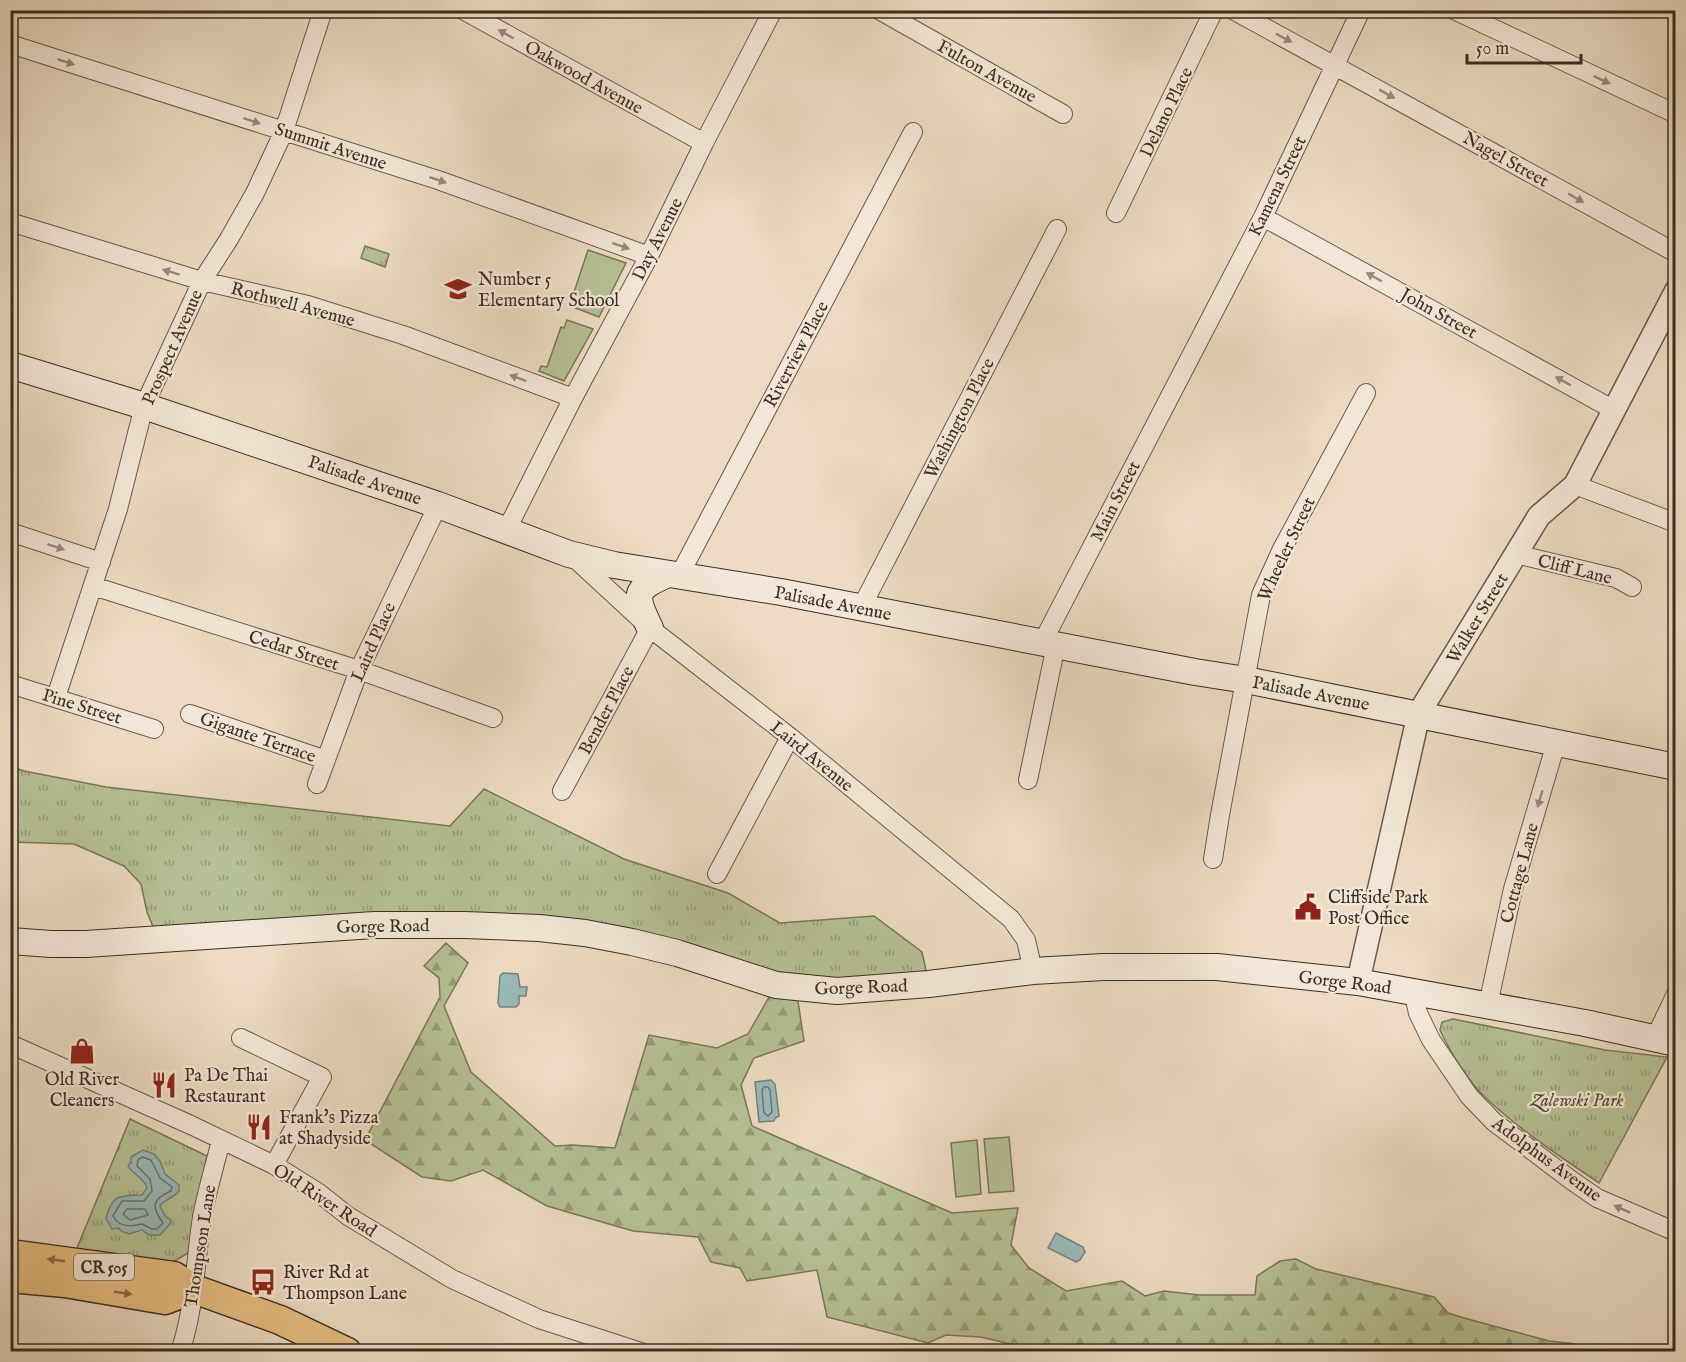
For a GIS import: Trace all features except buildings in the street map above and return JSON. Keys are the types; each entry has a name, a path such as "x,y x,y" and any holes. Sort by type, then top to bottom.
{"main road":[{"name":"Palisade Avenue","path":"10,365 144,406 438,505 569,554 1246,680 1676,767"},
{"path":"650,628 640,606 641,590 646,584 674,575"},
{"name":"Gorge Road","path":"10,941 86,944 374,925 465,925 551,929 632,942 677,953 776,985 837,991 1033,971 1103,967 1217,967 1358,981 1665,1041"},
{"name":"CR 505","path":"10,1254 174,1276 194,1289 280,1320 346,1352"},
{"name":"CR 505","path":"10,1278 65,1283 165,1300 194,1289"}],"street":[{"name":"Prospect Avenue","path":"56,697 118,509 144,406 202,281 255,193 284,130 323,10"},
{"name":"Oakwood Avenue","path":"463,10 704,143"},
{"name":"Day Avenue","path":"506,531 573,398 650,256 704,143 773,10"},
{"name":"Fulton Avenue","path":"879,10 1063,114"},
{"name":"Delano Place","path":"1116,213 1215,10"},
{"name":"Nagel Street","path":"1233,10 1676,253"},
{"name":"Kamena Street","path":"1188,360 1263,217 1361,10"},
{"path":"1454,10 1676,114"},
{"name":"Summit Avenue","path":"10,44 438,180 650,256"},
{"name":"Riverview Place","path":"674,575 913,132"},
{"name":"John Street","path":"1263,217 1614,410"},
{"name":"Rothwell Avenue","path":"10,222 202,281 308,305 403,335 573,398"},
{"name":"Washington Place","path":"861,608 1058,229"},
{"name":"Walker Street","path":"1358,981 1419,714 1539,516 1575,485 1673,301"},
{"name":"Main Street","path":"1028,780 1049,644 1188,360"},
{"name":"Wheeler Street","path":"1213,859 1261,595 1282,549 1366,393"},
{"path":"1575,485 1676,523"},
{"name":"Laird Place","path":"317,784 358,670 438,505"},
{"path":"10,532 101,562"},
{"name":"Laird Avenue","path":"569,554 650,628 790,737 1011,919 1026,940 1033,971"},
{"name":"Cliff Lane","path":"1516,554 1616,578 1632,587"},
{"name":"Cedar Street","path":"93,586 358,670 493,718"},
{"name":"Bender Place","path":"562,792 650,628"},
{"name":"Pine Street","path":"10,684 154,729"},
{"name":"Gigante Terrace","path":"190,714 326,760"},
{"path":"717,874 790,737"},
{"name":"Cottage Lane","path":"1488,1005 1514,889 1556,743"},
{"name":"Adolphus Avenue","path":"1413,991 1418,1013 1431,1040 1468,1096 1494,1122 1597,1198 1676,1232"},
{"path":"1665,1041 1676,994"},
{"path":"241,1038 322,1077 274,1166"},
{"name":"Old River Road","path":"10,1044 193,1126 274,1166 319,1193 348,1216 452,1279 539,1319 642,1352"},
{"name":"Thompson Lane","path":"180,1352 194,1289 202,1216 221,1140"}],"green space":[{"path":"365,246 389,254 385,267 361,258"},
{"path":"588,250 626,263 599,317 573,307 574,302 571,301"},
{"path":"567,320 593,329 564,381 539,371 541,366 547,367 561,327 564,328"},
{"path":"10,766 24,771 106,787 450,826 484,789 624,859 728,893 780,923 874,916 922,952 929,984 837,991 585,933 158,939 147,912 141,884 124,866 74,844 11,842"},
{"path":"446,943 468,963 444,1006 471,1072 555,1146 615,1148 649,1035 717,1048 748,1034 776,985 796,988 804,1041 754,1058 741,1085 752,1126 952,1213 1018,1208 1011,1245 1029,1268 1066,1291 1122,1281 1145,1296 1164,1291 1199,1295 1255,1295 1257,1276 1280,1261 1296,1259 1316,1269 1434,1297 1448,1313 1549,1341 1576,1344 1580,1351 1044,1352 981,1337 946,1335 928,1343 827,1317 817,1270 747,1281 740,1268 711,1262 698,1237 633,1231 547,1206 483,1170 451,1181 422,1177 365,1140 440,997 439,978 424,966"},
{"name":"Zalewski Park","path":"1453,1019 1605,1050 1667,1057 1599,1183 1527,1133 1473,1085 1460,1067 1440,1030 1442,1022"},
{"path":"130,1119 207,1156 188,1253 166,1266 75,1253"},
{"path":"1009,1137 1014,1191 989,1193 984,1139"},
{"path":"977,1140 981,1194 956,1197 951,1143"}],"water":[{"path":"503,973 518,974 520,987 527,987 526,996 519,996 519,1004 516,1007 500,1007 498,1003 500,976"},
{"path":"771,1080 775,1084 779,1116 774,1121 759,1122 755,1082"},
{"path":"143,1150 154,1154 160,1161 165,1174 179,1185 179,1191 160,1206 165,1216 171,1220 160,1235 149,1235 142,1230 129,1234 119,1228 112,1229 106,1218 115,1200 123,1196 142,1195 147,1188 128,1166 131,1163 131,1157"},
{"path":"1056,1233 1083,1247 1085,1252 1080,1260 1076,1262 1048,1248"}],"place":[{"name":"Number 5 Elementary School","path":"458,289"},
{"name":"Cliffside Park Post Office","path":"1308,907"},
{"name":"Old River Cleaners","path":"82,1051"},
{"name":"Pa De Thai Restaurant","path":"164,1085"},
{"name":"Frank's Pizza at Shadyside","path":"259,1127"},
{"name":"River Rd at Thompson Lane","path":"263,1282"}]}
